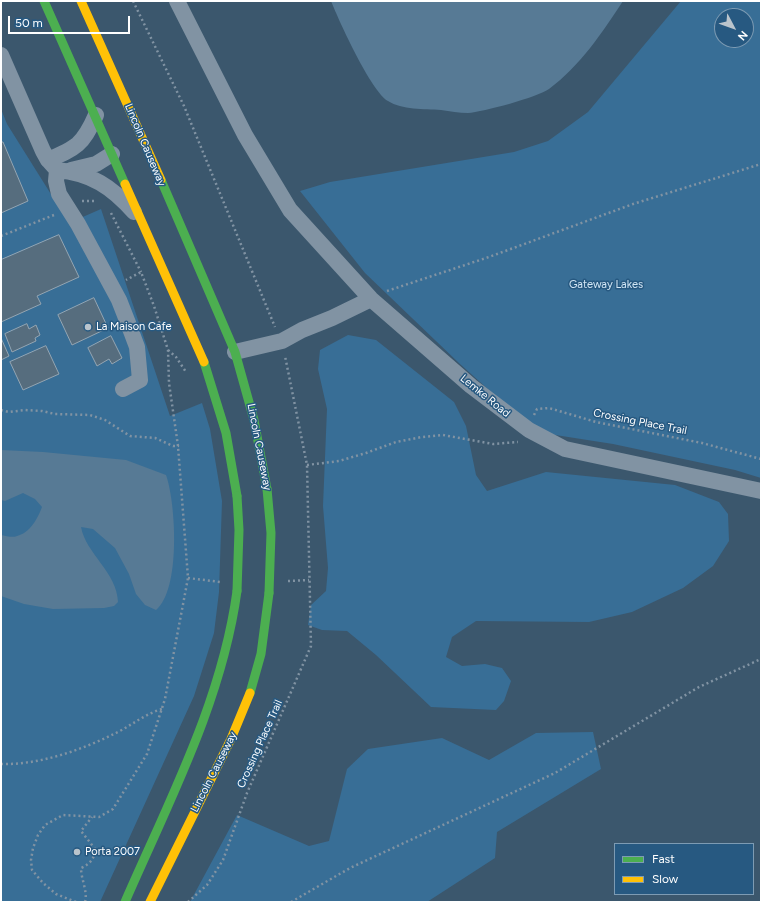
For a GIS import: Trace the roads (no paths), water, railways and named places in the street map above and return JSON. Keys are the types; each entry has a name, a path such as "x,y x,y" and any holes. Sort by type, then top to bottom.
{"main road":[{"path":"44,1 96,115 117,151 142,222 208,363 226,433 237,496 239,530 237,591 234,621 226,655 212,698 192,750 124,902"},
{"name":"Lincoln Causeway","path":"81,1 137,124 246,386 258,432 267,489 271,533 269,593 261,654 249,696 231,738 150,902"},
{"path":"130,137 137,124"}],"street":[{"path":"177,1 245,136 290,210 371,299 332,318 302,330 282,341 232,353"},
{"path":"1,55 58,167 89,176 105,185 128,205 142,222"},
{"path":"96,115 87,134 58,167 56,181 59,194 119,300 137,347 140,380 123,389"},
{"path":"58,167 96,164 117,151"},
{"name":"Lemke Road","path":"371,299 471,386 529,430 565,449 761,491"}],"place":[{"name":"La Maison Cafe","path":"88,327"},
{"name":"Porta 2007","path":"77,852"}],"park label":[{"name":"Gateway Lakes","path":"606,285"}]}
